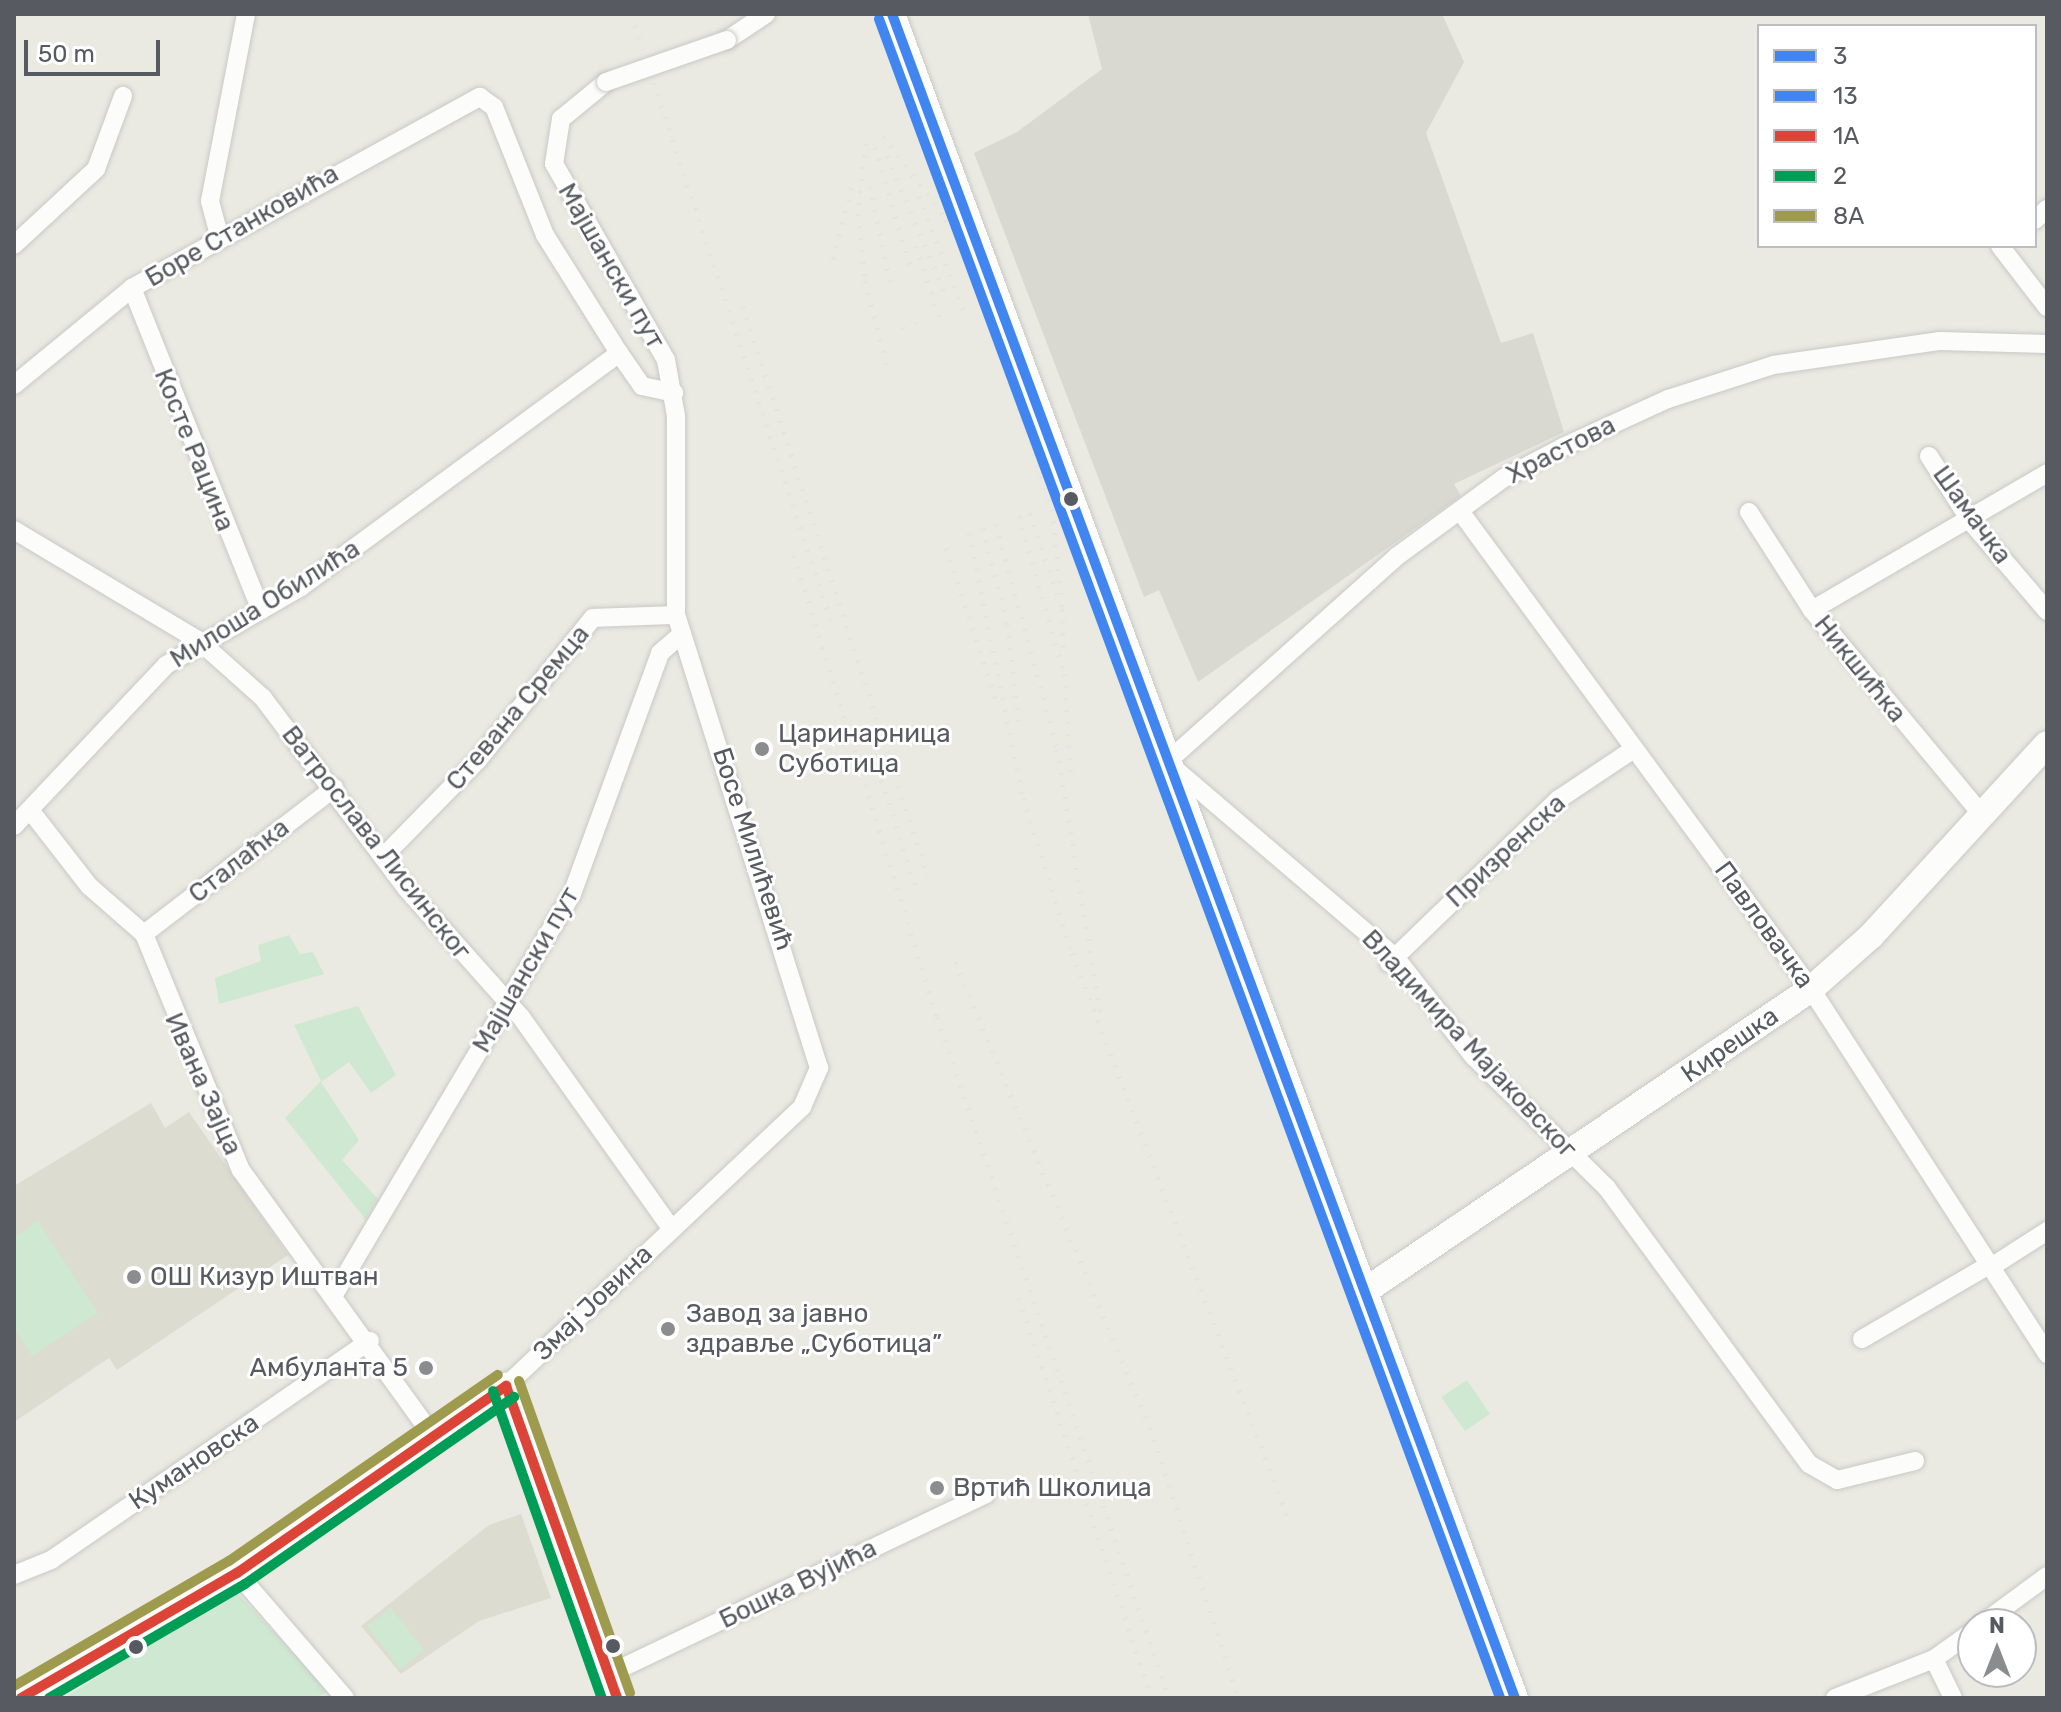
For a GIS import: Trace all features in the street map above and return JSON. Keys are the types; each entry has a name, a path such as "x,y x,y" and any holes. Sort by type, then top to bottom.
{"street":[{"path":"219,235 210,201 246,14"},
{"name":"Мајшански пут","path":"676,615 674,393 651,327 554,164 561,119 606,82 727,40 766,14"},
{"path":"892,14 1515,1698"},
{"path":"14,245 96,169 123,96"},
{"name":"Боре Станковића","path":"14,385 132,288 219,235 469,99 487,99 545,235 619,353"},
{"path":"2004,248 2047,307"},
{"name":"Косте Рацина","path":"132,288 261,610"},
{"name":"Храстова","path":"1167,762 1323,618 1460,511 1504,478 1597,431 1773,365 1940,341 2047,344"},
{"path":"619,353 642,386 674,393"},
{"name":"Милоша Обилића","path":"14,826 125,705 198,640 261,610 619,353"},
{"name":"Шамачка","path":"1929,456 1971,522 2047,611"},
{"path":"1812,610 1971,522 2047,473"},
{"name":"Павловачка","path":"1460,511 1811,989 2047,1354"},
{"name":"Никшићка","path":"1749,512 1812,610 1984,817"},
{"name":"Ватрослава Лисинског","path":"14,530 198,640 263,698 334,788 383,857 508,1008 671,1228"},
{"name":"Босе Милићевић","path":"676,615 815,1036 817,1084"},
{"name":"Стевана Сремца","path":"383,857 477,761 593,618 676,615"},
{"name":"Мајшански пут","path":"335,1293 508,1008 572,894 660,653 682,634"},
{"name":"Кирешка","path":"1365,1291 1811,989 1984,817 2047,744"},
{"name":"Призренска","path":"1391,961 1559,799 1634,749"},
{"name":"Владимира Мајаковског","path":"1167,762 1223,803 1391,961 1474,1057 1607,1188 1821,1475 1853,1479 1915,1461"},
{"name":"Сталаћка","path":"144,934 334,788"},
{"name":"Ивана Зајца","path":"30,810 89,886 144,934 241,1170 370,1341 436,1440"},
{"name":"Змај Јовина","path":"21,1698 237,1573 436,1440 506,1386 802,1107 817,1084"},
{"path":"1862,1339 2047,1231"},
{"name":"Кумановска","path":"14,1575 51,1560 370,1341"},
{"path":"506,1386 613,1686"},
{"name":"Бошка Вујића","path":"613,1686 986,1494"},
{"path":"237,1573 345,1698"},
{"path":"2004,1608 2047,1576"},
{"path":"1835,1698 1934,1659 1957,1642"},
{"path":"1934,1659 1953,1698"}],"shaded area":[{"path":"1088,14 1442,14 1464,62 1426,133 1501,343 1533,333 1564,432 1454,484 1461,496 1198,682 1159,590 1144,597 974,153 1017,132 1102,69"},
{"name":"ОШ Кизур Иштван","path":"151,1103 165,1128 189,1112 288,1255 117,1370 109,1358 14,1422 14,1186"},
{"path":"521,1514 551,1598 479,1621 401,1674 361,1626 489,1525"}],"green space":[{"path":"289,935 300,954 313,952 324,974 219,1004 215,978 261,961 258,945"},
{"path":"358,1006 396,1075 371,1093 349,1062 321,1082 359,1140 342,1160 378,1199 366,1220 285,1118 321,1081 294,1025"},
{"path":"38,1221 98,1313 32,1356 14,1328 14,1237"},
{"path":"1467,1380 1490,1414 1465,1431 1441,1397"},
{"path":"234,1590 329,1691 316,1698 64,1698"},
{"path":"391,1608 424,1650 400,1669 367,1626"}],"railway":[{"path":"631,14 833,627"},
{"path":"883,136 946,219 973,271 1052,509 1062,609"},
{"path":"866,143 858,214 865,281 889,373"},
{"path":"875,147 911,269"},
{"path":"887,156 946,296"},
{"path":"833,259 853,181"},
{"path":"870,186 890,283"},
{"path":"919,196 965,315"},
{"path":"916,246 941,322"},
{"path":"743,306 928,878"},
{"path":"916,322 918,330"},
{"path":"903,327 906,333"},
{"path":"1030,513 1062,609 1064,654"},
{"path":"1019,516 1064,674 1071,778"},
{"path":"996,524 1057,749 1100,1012"},
{"path":"983,528 1007,624 1020,731"},
{"path":"969,533 1023,798 1072,953 1287,1515"},
{"path":"946,548 998,706"},
{"path":"794,555 937,1017 1169,1698"},
{"path":"874,757 916,888"},
{"path":"955,962 1150,1428 1238,1698"},
{"path":"1019,1298 1151,1698"}],"transit line":[{"name":"3","path":"892,14 1515,1698"},
{"name":"13","path":"879,19 1500,1698"},
{"name":"8A","path":"14,1686 229,1561 498,1375"},
{"name":"8A","path":"519,1381 630,1693"},
{"name":"1A","path":"506,1386 617,1698"},
{"name":"1A","path":"21,1698 237,1573 506,1386"},
{"name":"2","path":"493,1391 602,1698"},
{"name":"2","path":"49,1698 245,1584 514,1397"}],"place":[{"name":"Царинарница Суботица","path":"762,749"},
{"name":"ОШ Кизур Иштван","path":"134,1277"},
{"name":"Завод за јавно здравље „Суботица”","path":"668,1329"},
{"name":"Амбуланта 5","path":"426,1368"},
{"name":"Вртић Школица","path":"937,1488"}]}
